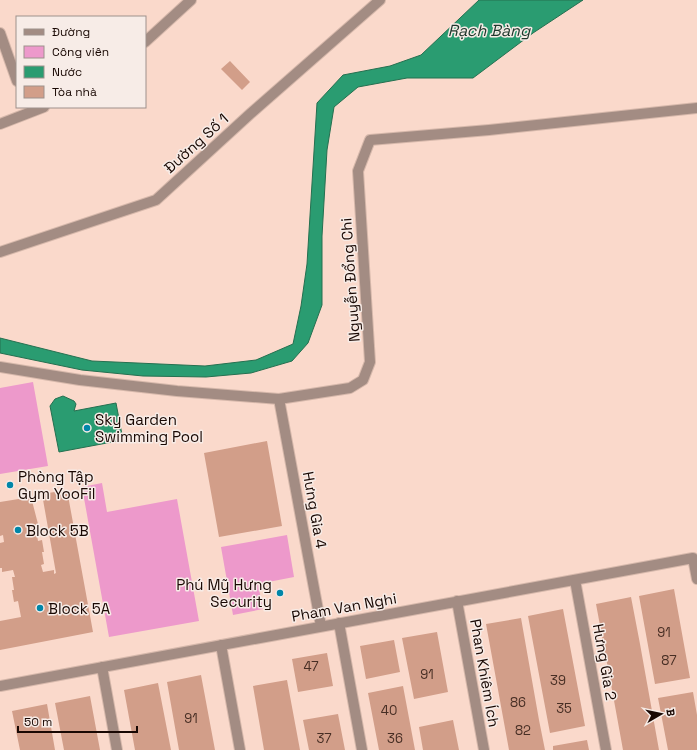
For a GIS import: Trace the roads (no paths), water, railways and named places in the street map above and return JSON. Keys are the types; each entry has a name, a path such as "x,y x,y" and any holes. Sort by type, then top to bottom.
{"street":[{"path":"146,41 191,0"},
{"name":"Đường Số 1","path":"0,252 156,200 250,114 380,0"},
{"path":"0,33 16,78"},
{"path":"0,124 28,110 39,108"},
{"name":"Nguyễn Đổng Chi","path":"0,367 80,380 170,390 279,399 350,388 364,380 370,362 358,171 370,140 489,130 697,108"},
{"name":"Hưng Gia 4","path":"279,399 321,626"},
{"name":"Pham Van Nghi","path":"0,686 693,558 697,579"},
{"name":"Hưng Gia 2","path":"575,580 606,750"},
{"name":"Phan Khiêm Ích","path":"457,601 484,750"},
{"path":"338,623 362,750"},
{"path":"221,645 240,750"},
{"path":"102,667 117,750"}],"water":[{"name":"Rạch Bàng","path":"479,0 583,0 533,33 473,78 407,78 358,87 334,107 327,150 322,236 322,305 308,343 292,361 251,373 206,377 143,376 82,370 0,353 0,338 92,361 205,366 256,360 293,344 301,306 307,264 317,103 343,75 390,66 421,55"},
{"name":"Sky Garden Swimming Pool","path":"63,396 74,401 76,404 74,411 116,403 123,440 59,452 50,406 55,399"}],"place":[{"name":"Sky Garden Swimming Pool","path":"87,428"},
{"name":"Phòng Tập Gym YooFil","path":"10,485"},
{"name":"Block 5B","path":"18,530"},
{"name":"Phú Mỹ Hưng Security","path":"280,593"},
{"name":"Block 5A","path":"40,608"}]}
